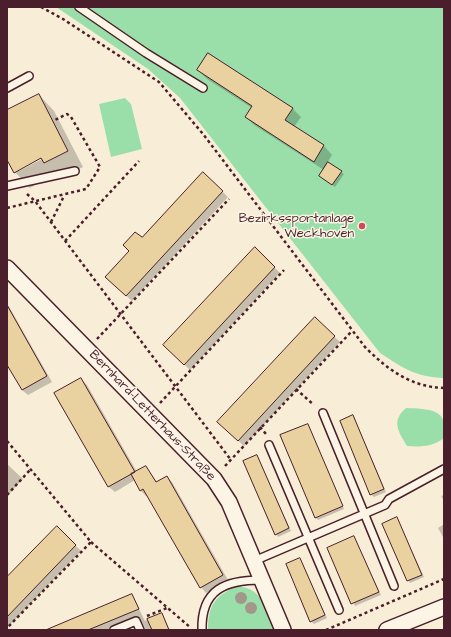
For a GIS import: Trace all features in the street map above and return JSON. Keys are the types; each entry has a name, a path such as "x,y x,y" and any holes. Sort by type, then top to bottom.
{"street":[{"name":"Bernhard-Letterhaus-Straße","path":"7,268 214,478 229,502 283,630"},
{"path":"387,630 444,607"}],"lane":[{"path":"79,7 146,53 204,88"},
{"path":"7,88 29,76"},
{"path":"7,186 75,171"},
{"path":"323,413 394,586"},
{"path":"269,445 339,610"},
{"path":"254,562 384,506 389,499 444,469"},
{"path":"202,630 205,608 215,592 224,585 235,581 262,580"},
{"path":"114,630 136,621 140,630"}],"path":[{"path":"41,7 63,19 159,82 203,134 352,331 380,362 394,373 410,382 424,386 444,388"},
{"path":"65,241 139,161"},
{"path":"16,184 35,201 231,460"},
{"path":"51,222 64,195"},
{"path":"87,349 228,199"},
{"path":"150,414 284,270"},
{"path":"214,478 352,331"},
{"path":"296,389 323,413"},
{"path":"7,441 91,542 193,630"},
{"path":"7,495 30,470"},
{"path":"8,629 91,542"},
{"path":"326,630 444,579"},
{"path":"148,615 167,608"}],"green space":[{"name":"Bezirkssportanlage Weckhoven","path":"56,7 444,7 444,378 417,374 380,353 180,98 148,69"},
{"path":"125,98 131,104 142,149 111,157 99,104"},
{"path":"406,408 429,410 436,412 441,416 444,421 445,429 443,439 434,444 425,446 407,446 401,436 397,422 401,413"},
{"path":"237,586 253,591 258,595 265,607 274,630 208,630 209,614 214,602 223,594"}],"building":[{"path":"208,53 293,108 285,120 324,145 314,162 245,117 252,106 197,70"},
{"path":"39,94 68,151 44,163 41,158 14,173 7,160 7,110"},
{"path":"328,162 342,171 332,185 319,176"},
{"path":"203,172 223,191 126,296 105,277 129,251 123,245 135,232 142,237"},
{"path":"255,247 275,267 184,365 163,345"},
{"path":"7,305 47,376 22,390 7,365"},
{"path":"315,317 335,336 238,441 217,422"},
{"path":"81,378 135,472 108,487 54,393"},
{"path":"353,415 384,489 370,495 340,421"},
{"path":"308,424 343,506 315,518 280,435"},
{"path":"257,455 289,528 275,535 243,461"},
{"path":"146,466 156,482 167,476 223,575 200,588 143,489 140,491 131,474"},
{"path":"397,517 422,575 407,581 382,524"},
{"path":"57,526 76,545 7,617 7,577"},
{"path":"354,536 379,592 351,604 327,548"},
{"path":"300,558 325,615 310,622 286,564"},
{"path":"132,594 139,609 88,630 46,630"},
{"path":"162,613 169,630 152,630 147,619"}],"place":[{"name":"Bezirkssportanlage Weckhoven","path":"362,226"}]}
